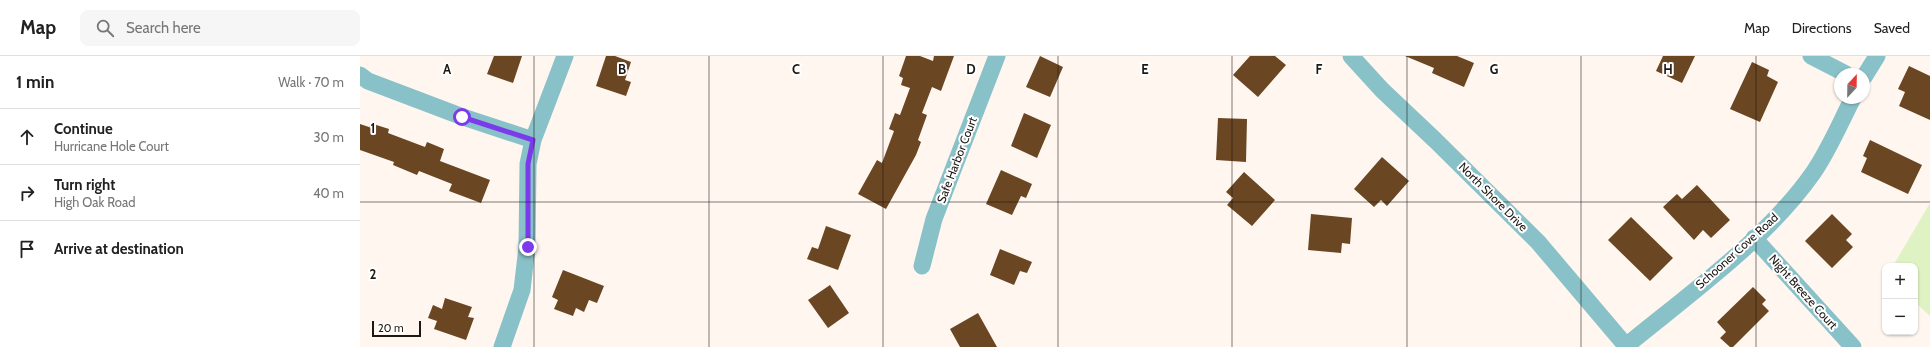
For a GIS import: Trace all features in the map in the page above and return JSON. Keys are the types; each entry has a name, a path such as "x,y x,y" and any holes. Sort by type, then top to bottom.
{"street":[{"path":"502,347 522,290 528,247 528,164 533,140 565,56"},
{"name":"Safe Harbor Court","path":"922,266 934,219 997,56"},
{"name":"North Shore Drive","path":"1351,56 1382,90 1538,242 1627,347"},
{"path":"1811,56 1834,68"},
{"path":"1870,68 1877,56"},
{"path":"360,75 368,81 462,117 533,140"},
{"name":"Schooner Cove Road","path":"1627,347 1739,253 1774,220 1813,173 1850,104"},
{"name":"Night Breeze Court","path":"1754,238 1853,347"}],"green space":[{"path":"1930,203 1930,316 1918,305 1918,263 1895,263"}],"building":[{"path":"494,56 522,56 513,83 487,74"},
{"path":"606,56 615,56 631,62 625,80 631,82 626,96 596,86"},
{"path":"906,56 920,56 933,61 934,56 954,56 941,91 932,87 922,113 927,115 918,140 921,142 916,155 886,209 858,194 877,160 882,163 894,131 889,129 895,113 900,115 910,88 901,85 903,78 899,76"},
{"path":"1040,56 1063,67 1050,97 1026,87"},
{"path":"1250,56 1275,56 1286,65 1258,97 1233,75"},
{"path":"1405,56 1457,56 1474,63 1464,87 1432,73 1434,68"},
{"path":"1663,56 1695,56 1682,83 1656,71"},
{"path":"1752,62 1769,70 1767,76 1778,82 1760,122 1730,109"},
{"path":"1909,66 1930,76 1930,120 1899,106 1905,92 1898,89"},
{"path":"1024,113 1051,125 1037,158 1011,146"},
{"path":"1218,118 1247,119 1246,162 1216,160"},
{"path":"370,123 389,129 388,133 425,147 427,142 444,149 440,161 490,180 481,203 449,191 452,184 419,171 417,175 393,165 394,162 360,150 360,124 369,127"},
{"path":"1870,140 1922,165 1908,194 1861,172 1867,158 1863,156"},
{"path":"1382,157 1409,181 1387,206 1381,200 1374,207 1354,189"},
{"path":"1001,170 1032,184 1026,198 1021,196 1012,215 986,204"},
{"path":"1244,172 1275,200 1252,226 1227,205 1233,198 1226,192"},
{"path":"1697,185 1730,220 1711,238 1703,230 1694,240 1663,207 1677,194 1682,199"},
{"path":"1311,214 1352,218 1350,244 1342,243 1341,253 1308,250"},
{"path":"1832,214 1852,234 1846,240 1853,247 1832,268 1805,241"},
{"path":"1631,217 1673,258 1650,281 1608,240"},
{"path":"826,226 851,235 838,270 807,259 812,247 818,249"},
{"path":"1000,249 1032,262 1027,273 1020,271 1014,285 990,275"},
{"path":"563,270 604,286 597,303 589,300 584,312 576,308 573,316 554,309 558,300 552,297"},
{"path":"830,285 849,313 828,328 808,300"},
{"path":"1753,287 1766,300 1762,304 1769,311 1733,347 1730,347 1720,338 1726,332 1717,322"},
{"path":"445,298 472,307 468,317 474,318 466,340 434,329 437,321 428,318 433,305 442,309"},
{"path":"978,313 997,347 960,347 950,329"}],"route":[{"path":"462,117 533,140 528,164 528,247"}]}
